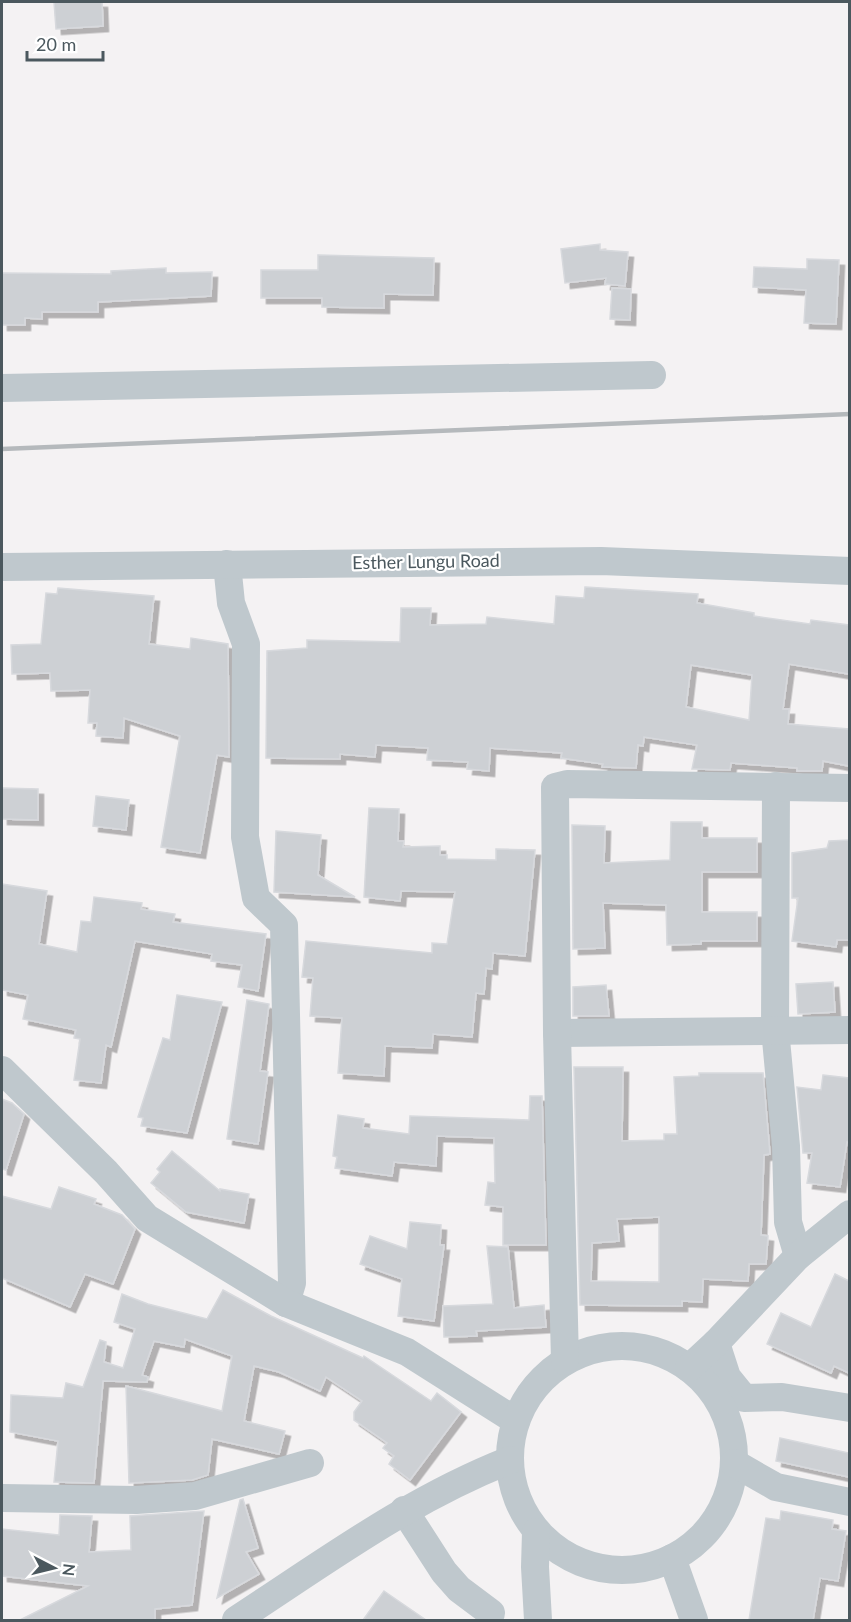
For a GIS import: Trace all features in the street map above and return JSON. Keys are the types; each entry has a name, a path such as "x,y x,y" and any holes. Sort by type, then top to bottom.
{"street":[{"path":"2,388 652,375"},
{"name":"Esther Lungu Road","path":"2,567 601,561 849,571"},
{"path":"227,564 231,603 246,644 245,837 256,898 284,925 292,1283 286,1303"},
{"path":"565,1361 557,1033 555,787 567,784 849,788"},
{"path":"777,786 775,1029 786,1146 788,1222 798,1256"},
{"path":"557,1033 849,1030"},
{"path":"2,1070 106,1172 147,1218 286,1303 407,1353 516,1421"},
{"path":"689,1368 716,1343 798,1256 849,1214"},
{"path":"716,1343 727,1377 744,1398 782,1397 849,1408"},
{"path":"615,1345 641,1347 658,1352 689,1368 705,1382 727,1420 733,1441 734,1463 731,1485 723,1506 712,1525 698,1542 672,1558 633,1571 606,1570 560,1555 536,1532 522,1511 513,1487 510,1460 516,1421 535,1386 565,1361 589,1350 615,1345"},
{"path":"236,1620 404,1510 445,1488 510,1460"},
{"path":"2,1498 126,1500 195,1496 310,1463"},
{"path":"734,1463 776,1487 849,1503"},
{"path":"404,1510 444,1572 486,1617 538,1607 536,1532"},
{"path":"672,1558 694,1620"}],"building":[{"path":"54,2 102,2 103,26 56,29"},
{"path":"600,244 600,250 628,252 625,286 605,284 606,278 565,283 561,249"},
{"path":"318,255 434,258 433,295 384,294 384,308 322,307 322,298 261,298 261,270 318,270"},
{"path":"807,259 839,260 836,324 804,323 806,290 753,287 754,267 807,269"},
{"path":"166,268 166,273 212,272 211,296 98,302 98,312 42,312 42,319 25,318 25,325 2,325 2,273 111,274 111,271"},
{"path":"612,288 631,289 630,320 610,319"},
{"path":"585,587 698,594 697,603 754,613 754,616 810,624 811,620 849,625 849,674 789,664 783,709 789,709 788,724 849,729 849,766 823,761 822,771 797,771 797,768 731,763 730,770 692,769 697,745 644,737 643,746 638,745 636,768 602,767 603,764 561,758 562,753 490,748 489,771 467,769 468,762 427,760 428,748 376,745 375,757 340,754 340,759 266,758 267,651 307,648 307,640 400,642 401,608 431,608 430,625 486,624 487,617 554,624 556,596 584,598","holes":["691,665 752,675 749,720 686,707"]},
{"path":"58,588 154,596 149,644 190,649 191,638 228,644 229,757 217,755 200,853 161,847 180,736 124,718 123,738 96,736 97,723 88,723 90,690 51,691 50,673 12,674 11,645 41,644 46,593 57,594"},
{"path":"2,788 38,789 38,820 2,819"},
{"path":"96,796 129,800 126,830 93,826"},
{"path":"369,808 399,809 398,841 404,841 403,847 440,846 440,855 447,855 447,859 496,860 496,849 535,850 525,956 493,953 492,969 486,968 484,994 476,993 472,1037 433,1034 432,1048 385,1046 384,1076 338,1073 342,1018 310,1016 313,978 302,977 306,941 432,953 432,943 447,944 455,892 401,891 400,901 364,897"},
{"path":"671,822 702,822 702,838 757,838 757,872 702,872 702,912 757,912 757,941 701,941 701,944 667,945 666,905 603,903 605,948 573,949 572,825 605,826 604,863 670,860"},
{"path":"276,831 321,835 318,875 355,897 274,892"},
{"path":"849,840 849,940 837,940 836,947 792,941 798,898 792,898 792,853 827,848 829,841"},
{"path":"2,884 47,891 39,944 77,952 81,921 91,922 94,897 142,903 141,909 175,914 173,922 266,934 258,991 238,987 242,965 211,961 212,954 135,941 111,1047 106,1045 101,1083 74,1080 80,1039 74,1038 76,1030 23,1019 28,995 2,990"},
{"path":"833,982 835,1012 798,1014 796,984"},
{"path":"606,985 609,1016 573,1016 573,987"},
{"path":"177,995 222,1002 187,1133 141,1126 143,1118 138,1117 163,1038 170,1040"},
{"path":"247,1000 269,1004 260,1071 268,1072 258,1144 227,1139"},
{"path":"574,1067 623,1067 622,1141 664,1140 664,1134 677,1134 674,1077 699,1076 699,1073 763,1073 770,1154 764,1155 761,1235 768,1236 766,1264 749,1264 748,1281 703,1279 702,1302 682,1301 682,1306 580,1305","holes":["659,1217 659,1282 591,1281 592,1243 619,1241 617,1219"]},
{"path":"823,1075 849,1078 849,1143 847,1142 840,1187 807,1183 812,1153 803,1153 797,1087 821,1090"},
{"path":"530,1096 542,1096 546,1245 503,1245 503,1207 485,1205 488,1182 495,1183 494,1138 437,1136 436,1166 394,1162 392,1176 335,1168 337,1157 333,1156 338,1115 364,1119 363,1128 409,1134 410,1116 529,1120"},
{"path":"2,1099 12,1103 24,1114 6,1170 2,1169"},
{"path":"172,1151 220,1191 220,1189 249,1194 244,1223 186,1212 151,1183 160,1172 157,1169"},
{"path":"59,1187 96,1199 94,1204 122,1215 135,1229 113,1284 85,1274 70,1307 2,1278 2,1196 51,1209"},
{"path":"410,1222 441,1225 440,1245 444,1245 434,1321 398,1316 402,1279 360,1264 370,1236 407,1249"},
{"path":"487,1246 508,1247 514,1308 544,1305 546,1327 476,1331 477,1336 444,1337 443,1306 493,1304"},
{"path":"835,1274 849,1281 849,1373 834,1366 831,1373 767,1344 781,1313 811,1327"},
{"path":"223,1290 271,1316 363,1358 364,1356 431,1401 437,1393 461,1412 410,1480 389,1464 394,1456 383,1448 387,1443 354,1420 354,1412 362,1401 326,1377 320,1391 279,1372 254,1366 244,1421 285,1431 279,1454 212,1439 208,1475 192,1480 129,1483 126,1386 222,1411 232,1356 185,1339 184,1347 154,1341 142,1375 148,1377 147,1382 103,1381 94,1483 54,1482 58,1441 10,1432 11,1395 63,1398 66,1383 83,1387 100,1340 106,1342 104,1362 123,1368 135,1329 114,1322 122,1294 148,1304 207,1319"},
{"path":"780,1438 849,1453 849,1477 776,1461"},
{"path":"243,1499 258,1548 246,1552 259,1574 217,1598 240,1500"},
{"path":"204,1511 192,1605 155,1609 155,1620 20,1620 88,1586 2,1576 2,1529 59,1535 60,1515 92,1516 89,1552 131,1550 130,1516"},
{"path":"781,1511 833,1520 832,1529 846,1531 838,1581 820,1578 813,1620 749,1620 766,1518 780,1520"},
{"path":"384,1591 426,1620 363,1620"}],"railway":[{"path":"2,449 850,414"}]}
